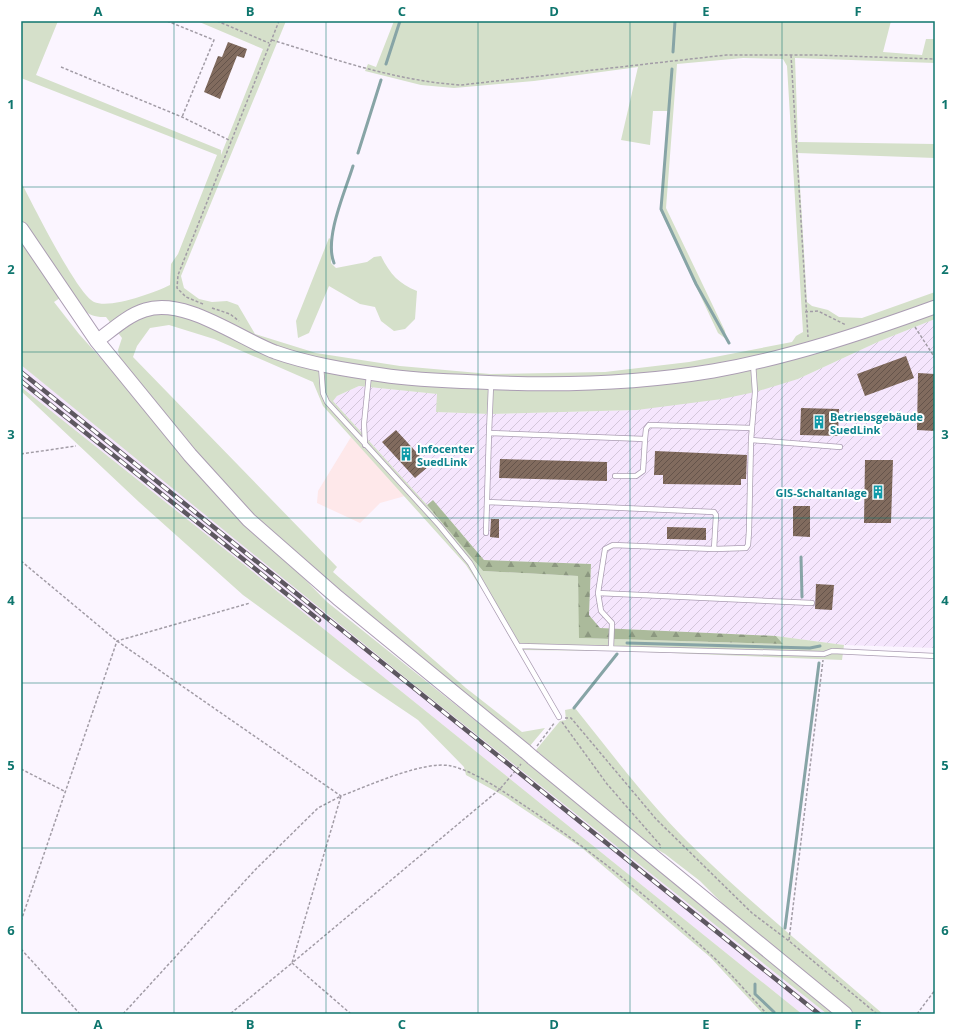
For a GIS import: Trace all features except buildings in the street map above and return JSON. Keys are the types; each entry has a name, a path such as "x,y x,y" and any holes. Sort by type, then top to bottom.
{"main road":[{"path":"21,229 97,341 190,455 249,520 338,598 845,1014"},
{"path":"97,341 124,321 145,310 171,308 199,316 276,352 321,364 370,373 492,383 605,382 714,370 753,362 809,348 909,317 935,307"}],"lane":[{"path":"611,648 612,623 601,611 598,593 605,549 613,545 714,549 746,548 748,545 751,440 755,392 753,362"},
{"path":"321,364 321,379 327,402 439,525 470,563 520,646 559,717"},
{"path":"365,445 364,424 370,373"},
{"path":"486,533 492,383"},
{"path":"615,476 636,476 643,471 646,429 649,425 752,428"},
{"path":"489,433 645,440"},
{"path":"751,440 840,447"},
{"path":"487,502 714,512 716,515 714,549"},
{"path":"598,593 812,603"},
{"path":"520,646 824,654 832,651 935,656"}],"path":[{"path":"167,21 214,40 182,118"},
{"path":"217,21 269,43"},
{"path":"204,305 186,297 177,288 178,275 279,21"},
{"path":"272,40 379,72 428,83 461,85 726,55 791,55 935,59"},
{"path":"791,55 805,312 809,348"},
{"path":"61,67 182,118 231,141"},
{"path":"210,308 230,314 242,326"},
{"path":"805,312 818,311 847,326"},
{"path":"909,317 935,358"},
{"path":"21,454 76,446"},
{"path":"21,562 117,641 341,796"},
{"path":"117,641 250,603"},
{"path":"21,921 117,641"},
{"path":"789,941 824,654"},
{"path":"230,1014 500,789 559,717"},
{"path":"559,717 607,784 661,846 657,859"},
{"path":"559,717 571,718 656,819 752,913 789,941 877,1014"},
{"path":"123,1014 266,860 318,808 341,796 406,773 428,767 450,766 462,769 500,789 577,841 604,862 710,953 767,1014"},
{"path":"21,770 66,792"},
{"path":"292,963 341,796"},
{"path":"21,949 80,1014"},
{"path":"292,963 351,1014"},
{"path":"917,1014 935,990"}],"shaded area":[{"path":"935,319 935,648 844,645 776,636 600,628 589,615 591,564 484,560 433,500 427,505 333,401 337,396 359,386 437,394 437,412 490,414 637,410 798,379 880,341"},
{"path":"21,365 827,1014 802,1014 21,387"},
{"path":"351,437 405,496 380,503 360,523 317,503 318,491"}],"green space":[{"path":"21,21 58,21 36,75 221,150 221,155 263,49 197,21 286,21 181,276 184,288 199,299 212,302 227,301 238,305 255,334 316,353 400,366 490,374 605,372 689,362 792,342 796,336 803,332 787,66 783,59 743,58 677,64 666,208 725,331 726,339 718,333 660,210 668,111 653,111 650,145 621,140 638,67 534,81 454,88 421,85 365,71 368,64 376,67 394,21 891,21 883,52 922,55 926,39 935,39 935,63 795,58 798,142 935,144 935,158 798,153 807,302 812,306 828,310 839,317 862,318 935,292 935,319 880,341 798,379 755,392 722,399 637,410 490,414 436,412 437,394 359,386 337,396 333,401 427,505 483,571 578,576 580,638 783,644 776,636 844,645 842,660 621,651 517,650 487,597 466,565 323,406 313,382 214,339 169,325 150,328 137,346 133,357 337,567 333,572 466,688 522,732 545,728 529,747 261,524 217,478 120,361 118,350 122,338 106,317 93,316 84,310 69,292 54,302 79,334 244,517 327,602 551,781 835,1014 827,1014 418,688 21,365 21,182 55,247 86,295 94,302 101,304 121,302 143,296 170,285 171,264 178,254 217,155 21,78"},
{"path":"329,238 333,241 331,263 336,268 367,262 374,257 381,256 388,268 400,282 417,291 415,319 405,329 394,331 381,321 375,307 360,304 329,286 309,333 298,338 296,321"},
{"path":"21,387 802,1014 763,1014 710,957 582,848 504,796 466,775 464,767 418,720 353,676 243,595 139,502 21,391"},
{"path":"433,500 484,560 591,564 589,615 600,628 776,636 783,644 579,638 578,576 483,571 427,505"},
{"path":"575,708 644,794 711,865 883,1014 853,1014 727,908 700,881 665,854 651,846 583,792 536,750 560,721 566,720 565,710"}],"waterway":[{"path":"386,64 400,21"},
{"path":"673,52 675,21"},
{"path":"672,69 661,209 696,284 729,343"},
{"path":"358,153 381,80"},
{"path":"334,263 332,253 334,228 353,166"},
{"path":"801,557 802,597"},
{"path":"627,643 810,648 820,646"},
{"path":"574,708 617,654"},
{"path":"785,928 819,663"},
{"path":"755,984 755,994 774,1012"}],"railway":[{"path":"21,372 819,1014"},
{"path":"21,381 319,620"}],"place":[{"name":"Betriebsgebäude SuedLink","path":"819,422"},
{"name":"Infocenter SuedLink","path":"406,454"},
{"name":"GIS-Schaltanlage","path":"878,492"}]}
